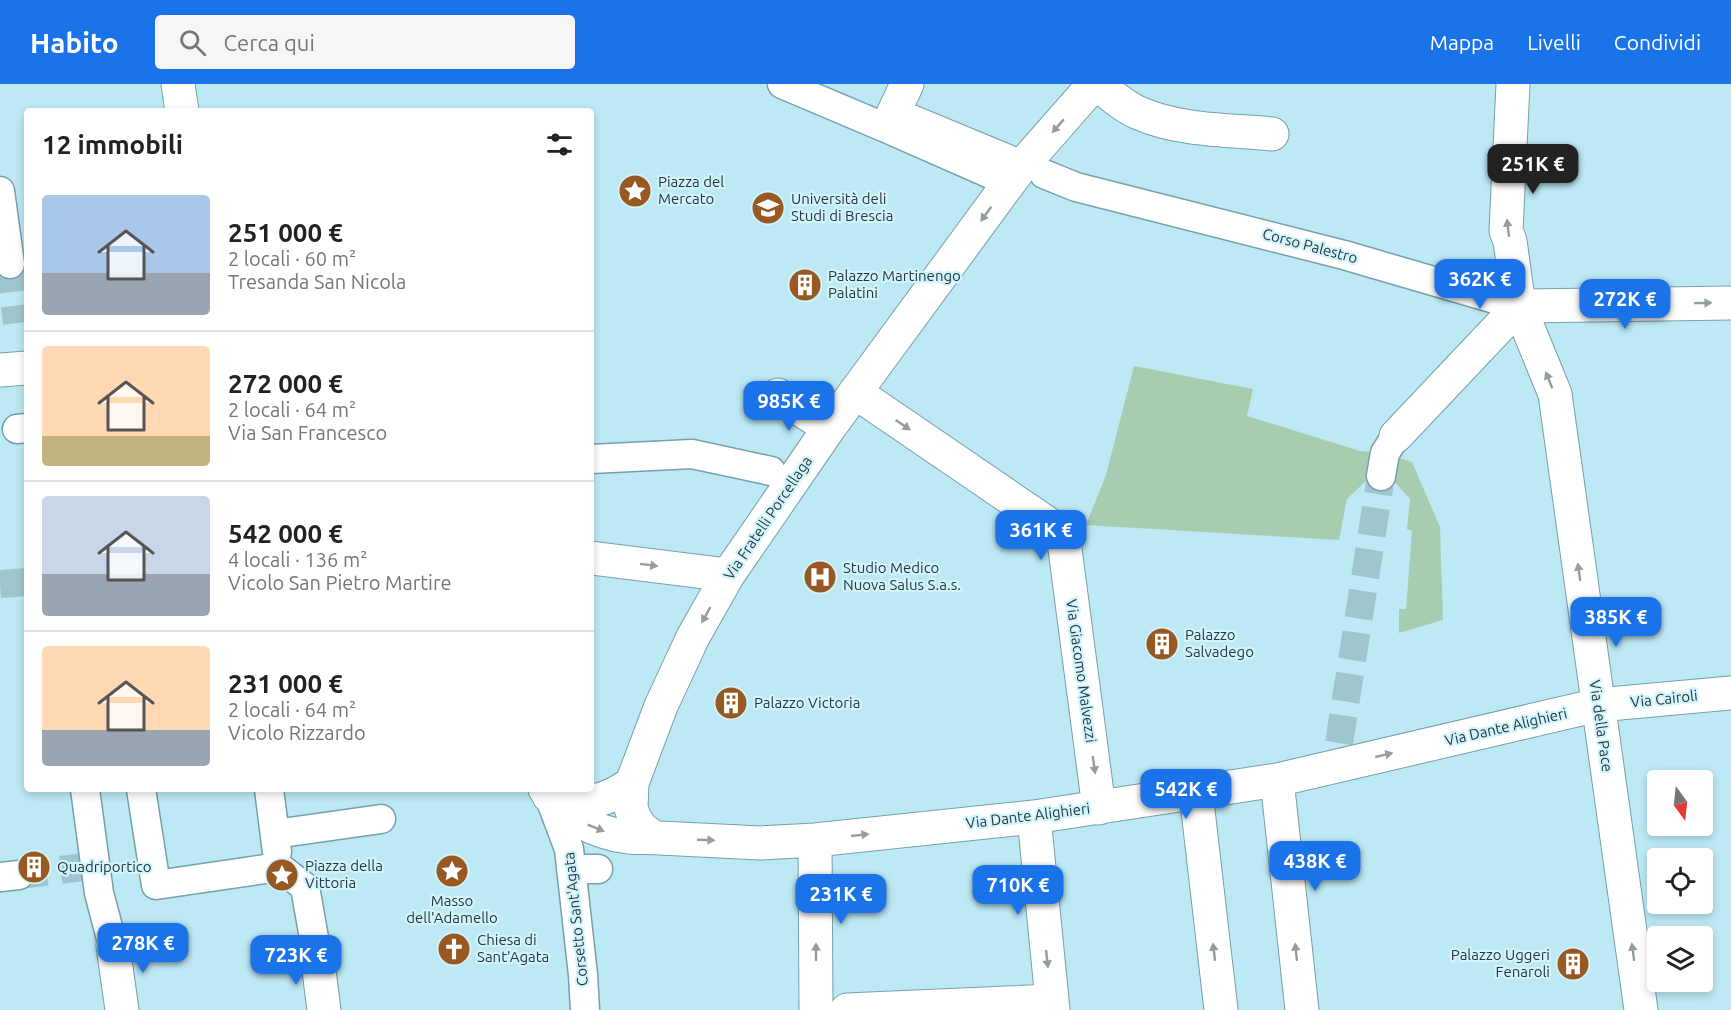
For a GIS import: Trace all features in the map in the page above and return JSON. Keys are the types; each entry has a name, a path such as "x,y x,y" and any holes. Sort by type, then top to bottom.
{"street":[{"path":"177,84 181,108"},
{"name":"Corso Palestro","path":"782,84 886,128 1020,173 1344,255 1519,306"},
{"name":"Corso Palestro","path":"907,84 893,114 1020,173"},
{"path":"1096,84 1138,113 1161,121 1182,126 1272,134"},
{"name":"Via Fratelli Porcellaga","path":"652,836 642,829 635,819 631,808 632,783 661,706 693,637 728,575 855,393 1020,173 1096,84"},
{"name":"Via della Pace","path":"1513,84 1506,231 1510,241 1519,306 1555,394 1641,1010"},
{"path":"8,208 10,264"},
{"path":"1381,476 1385,453 1396,436 1519,306 1731,303"},
{"path":"0,370 24,368"},
{"name":"Via Giacomo Malvezzi","path":"855,393 1063,534 1099,808"},
{"path":"778,394 829,428"},
{"path":"594,459 692,454 771,471"},
{"path":"594,558 728,575"},
{"name":"Via Cairoli","path":"1598,705 1731,693"},
{"name":"Via Dante Alighieri","path":"547,793 565,811 585,824 629,837 652,836 760,843 815,840 1034,817 1277,780 1338,755 1598,705"},
{"path":"1277,780 1302,1010"},
{"path":"547,793 566,801 592,802 618,794 632,783"},
{"path":"85,792 89,866 99,893 113,946 122,1010"},
{"path":"141,792 156,885 279,867"},
{"path":"269,792 279,867 305,887 324,1010"},
{"name":"Corsetto Sant'Agata","path":"547,793 569,849 584,869 585,1010"},
{"path":"1196,793 1221,1010"},
{"path":"847,1010 1052,1006 1034,817"},
{"path":"275,834 381,819"},
{"path":"815,840 816,1010"}],"green space":[{"path":"1134,366 1253,389 1247,416 1360,451 1385,453 1412,462 1440,527 1443,620 1399,633 1399,609 1406,609 1412,531 1407,529 1410,499 1392,479 1371,476 1347,499 1339,540 1086,525 1106,475"}],"tunnel":[{"path":"10,264 17,323"},
{"path":"1339,743 1381,476"},
{"path":"0,584 24,582"},
{"path":"19,875 83,867"}],"place":[{"name":"Piazza del Mercato","path":"635,191"},
{"name":"Università deli Studi di Brescia","path":"768,208"},
{"name":"Palazzo Martinengo Palatini","path":"805,285"},
{"name":"Studio Medico Nuova Salus S.a.s.","path":"820,577"},
{"name":"Palazzo Salvadego","path":"1162,644"},
{"name":"Palazzo Victoria","path":"731,703"},
{"name":"Quadriportico","path":"34,867"},
{"name":"Masso dell'Adamello","path":"452,871"},
{"name":"Piazza della Vittoria","path":"282,875"},
{"name":"Chiesa di Sant'Agata","path":"454,949"},
{"name":"Palazzo Uggeri Fenaroli","path":"1573,964"}]}
